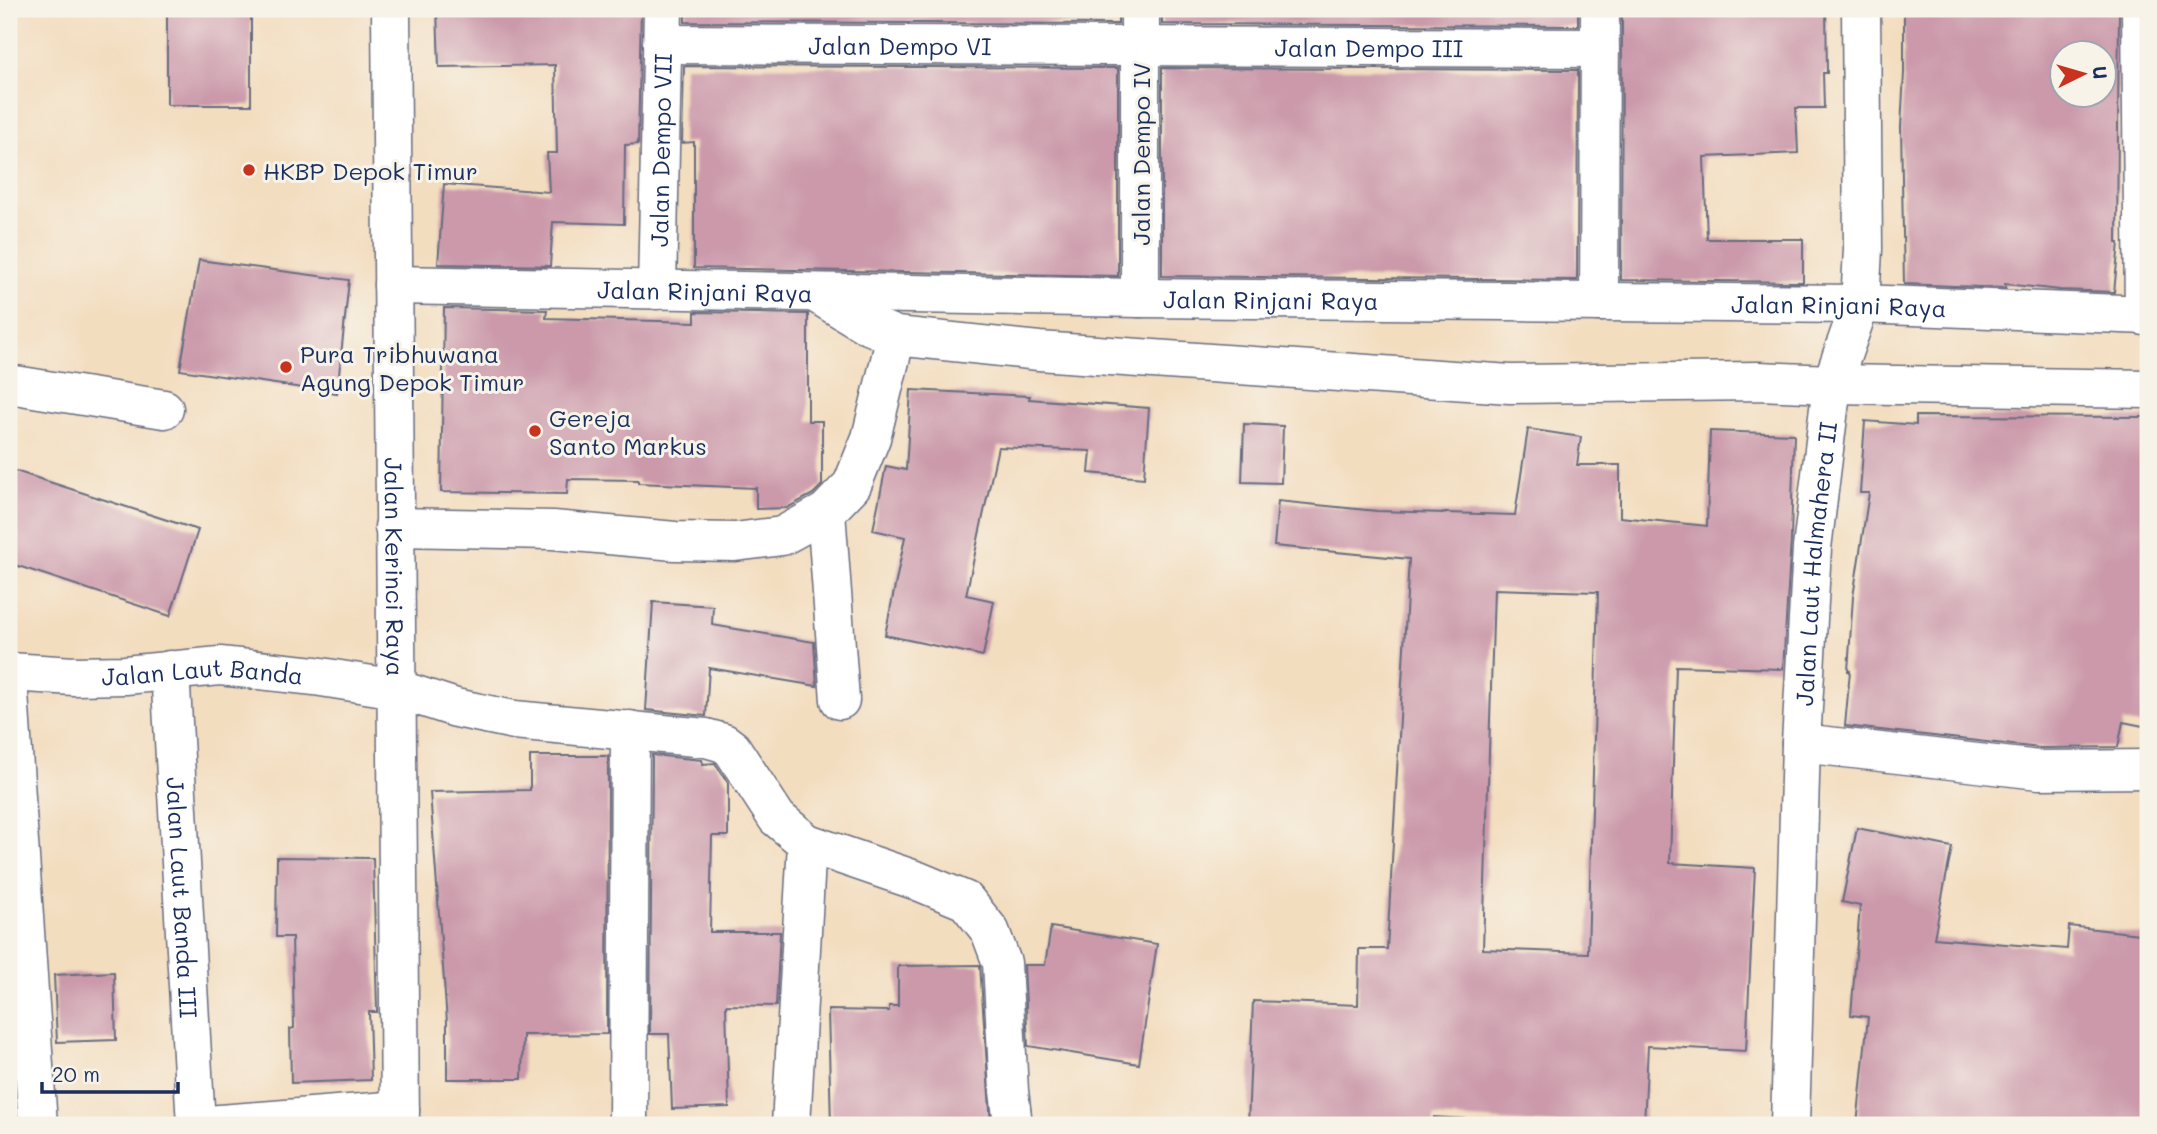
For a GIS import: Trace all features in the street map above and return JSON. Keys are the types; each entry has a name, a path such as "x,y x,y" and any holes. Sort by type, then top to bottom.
{"street":[{"name":"Jalan Kerinci Raya","path":"391,9 400,1117"},
{"name":"Jalan Dempo IV","path":"1140,9 1140,298"},
{"path":"1599,302 1600,9"},
{"name":"Jalan Laut Halmahera II","path":"1790,1125 1801,743 1812,548 1832,384 1860,304 1863,250 1861,9"},
{"path":"2141,9 2145,81 2146,316"},
{"name":"Jalan Dempo VI","path":"662,27 1140,46"},
{"name":"Jalan Dempo VII","path":"657,290 662,27"},
{"name":"Jalan Dempo III","path":"1140,46 1600,48"},
{"name":"Jalan Rinjani Raya","path":"393,285 1140,298 1860,304 2146,316"},
{"path":"815,293 866,324 896,336 1039,351 1510,384 1758,381 2148,389"},
{"path":"394,527 553,530 675,541 734,542 782,537 826,512 852,485 881,400 896,336"},
{"path":"9,384 164,410"},
{"path":"826,512 840,700"},
{"name":"Jalan Laut Banda","path":"9,672 74,676 125,675 220,666 315,676 397,690 456,708 514,720 706,738 724,743 732,749 777,818 807,843"},
{"name":"Jalan Laut Banda III","path":"170,670 196,1125"},
{"path":"9,694 38,1125"},
{"path":"628,1125 630,730"},
{"path":"1801,743 2039,770 2148,769"},
{"path":"791,1125 807,843 918,881 966,901 990,931 1002,962 1013,1125"},
{"path":"207,1125 400,1117"}],"building":[{"path":"167,9 251,9 251,105 167,105"},
{"path":"437,9 641,9 638,144 625,145 624,224 553,222 550,266 438,264 444,184 549,192 547,153 557,153 555,65 439,67"},
{"path":"685,9 1118,9 1118,24 685,22"},
{"path":"1162,9 1578,9 1578,26 1162,24"},
{"path":"1622,9 1826,9 1827,73 1823,73 1824,108 1796,108 1798,153 1704,157 1707,239 1803,239 1803,282 1621,280"},
{"path":"1904,9 2119,9 2119,243 2114,292 2005,284 2005,288 1904,284 1901,127"},
{"path":"684,66 1118,68 1118,276 694,268 694,142 682,143"},
{"path":"1162,68 1578,70 1577,280 1162,276"},
{"path":"199,260 349,280 337,393 180,370"},
{"path":"444,308 547,310 546,318 695,322 695,312 808,314 808,421 822,421 822,485 813,494 787,508 756,509 756,488 638,483 638,480 568,479 567,494 441,492"},
{"path":"911,390 1030,396 1029,399 1149,408 1144,478 1089,473 1091,451 998,447 966,595 994,601 983,656 885,635 905,537 873,530 886,466 906,470"},
{"path":"1916,416 2148,417 2148,727 2123,722 2118,747 2040,748 1845,726 1853,597 1869,493 1860,493 1865,421 1916,425"},
{"path":"1244,424 1283,426 1281,483 1242,482"},
{"path":"1528,429 1581,437 1577,465 1620,465 1620,517 1707,526 1710,431 1794,434 1783,669 1676,666 1670,863 1755,868 1746,1051 1648,1046 1644,1125 1569,1125 1434,1117 1434,1125 1248,1125 1253,1001 1358,1005 1359,949 1387,949 1409,559 1274,546 1278,501 1377,511 1515,515","holes":["1494,589 1598,592 1588,953 1483,949"]},
{"path":"9,469 198,530 170,616 9,563"},
{"path":"653,602 713,606 712,625 814,642 817,686 709,668 706,716 646,710"},
{"path":"652,755 702,760 703,764 715,763 728,783 728,836 712,836 710,932 780,932 776,1006 726,1005 729,1107 672,1109 669,1034 650,1034"},
{"path":"530,756 608,756 607,1034 523,1035 522,1079 447,1079 447,1022 430,792 530,790"},
{"path":"1857,828 1952,847 1934,938 2067,949 2069,926 2148,935 2148,1125 1857,1125 1868,1017 1851,1015 1860,906 1842,902"},
{"path":"277,857 373,858 377,1012 369,1012 371,1080 291,1083 290,1029 294,1028 292,937 276,937"},
{"path":"1051,927 1157,944 1139,1064 1028,1046 1024,965 1045,965"},
{"path":"980,965 991,1125 831,1125 828,1010 889,1011 889,1006 898,1006 898,966"},
{"path":"114,972 116,1040 57,1042 54,975"}],"place":[{"name":"HKBP Depok Timur","path":"249,170"},
{"name":"Pura Tribhuwana Agung Depok Timur","path":"286,367"},
{"name":"Gereja Santo Markus","path":"535,431"}]}
